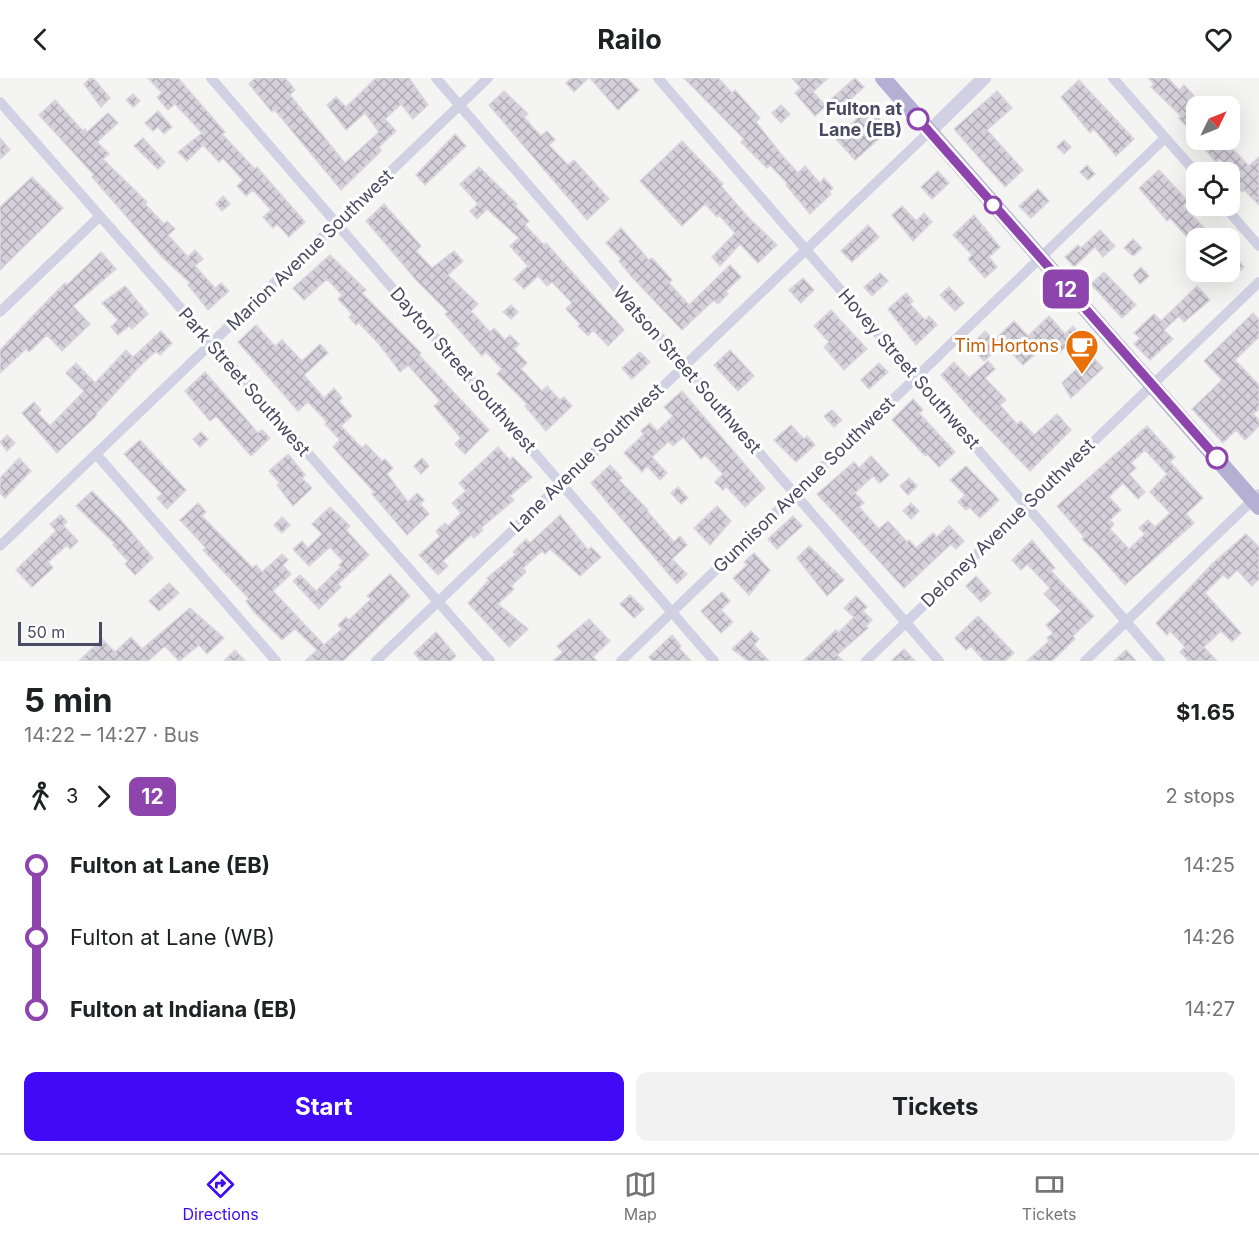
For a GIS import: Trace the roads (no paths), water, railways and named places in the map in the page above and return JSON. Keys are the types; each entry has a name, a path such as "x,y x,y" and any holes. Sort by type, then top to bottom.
{"main road":[{"path":"883,78 1038,258 1257,500"}],"street":[{"name":"Dayton Street Southwest","path":"212,78 714,661"},
{"name":"Watson Street Southwest","path":"435,78 939,661"},
{"name":"Marion Avenue Southwest","path":"0,546 488,78"},
{"name":"Hovey Street Southwest","path":"658,78 1160,661"},
{"path":"929,132 984,78"},
{"path":"1113,78 1186,162"},
{"name":"Park Street Southwest","path":"0,102 490,661"},
{"name":"Lane Avenue Southwest","path":"376,661 804,248 929,132"},
{"name":"Gunnison Avenue Southwest","path":"621,661 1165,138"},
{"path":"1233,216 1259,246"},
{"path":"0,312 99,217"},
{"name":"Deloney Avenue Southwest","path":"866,661 1259,282"},
{"path":"96,454 276,661"},
{"path":"1085,661 1257,500"}],"place":[{"name":"Fulton at Lane (EB)","path":"918,119"},
{"name":"Tim Hortons","path":"1082,375"}]}
